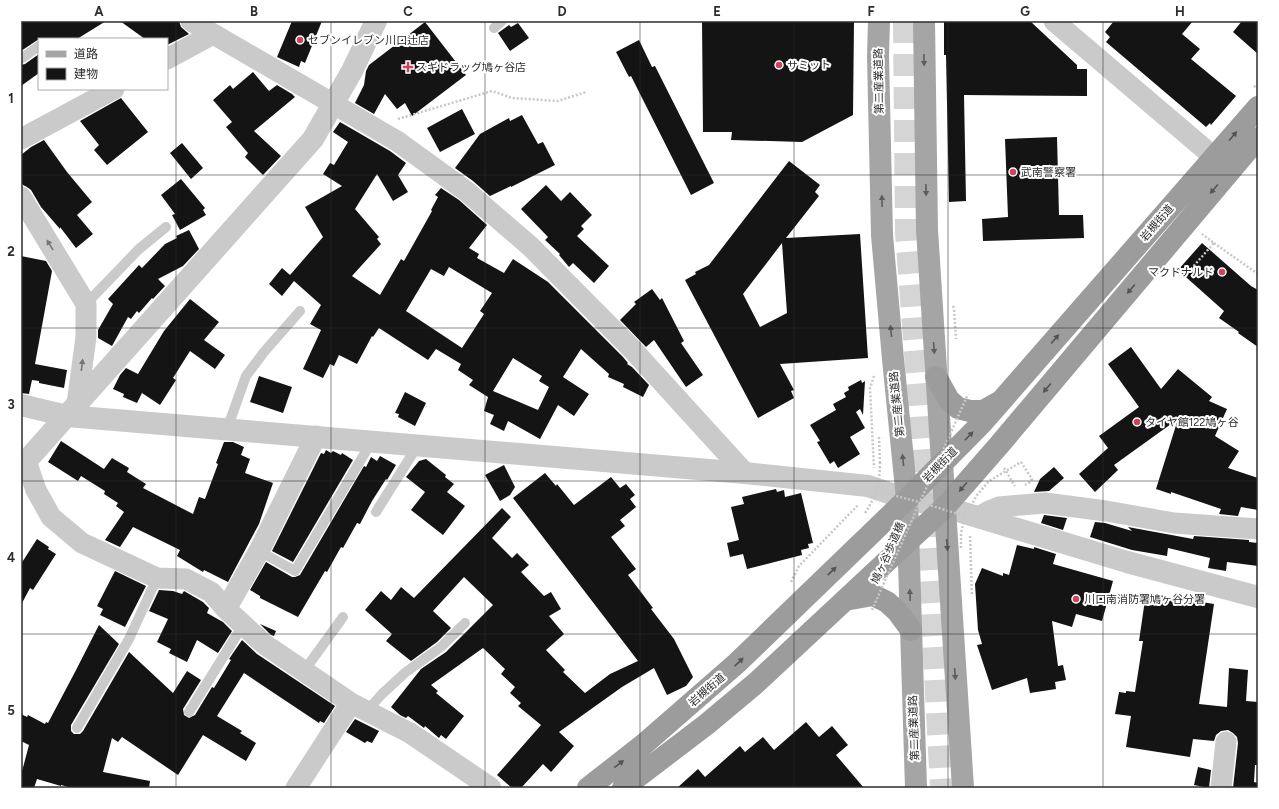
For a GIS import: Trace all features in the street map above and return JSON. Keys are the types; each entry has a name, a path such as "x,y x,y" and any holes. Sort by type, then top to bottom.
{"highway":[{"name":"岩槻街道","path":"623,788 707,724 756,683 945,507 1000,444 1222,164 1256,98"},
{"name":"岩槻街道","path":"588,788 643,746 738,663 913,500 942,464 1222,164 1258,138"},
{"path":"936,376 949,400 958,408 970,411 983,411 1003,399"},
{"path":"845,600 873,595 887,602 897,611 911,630"}],"main road":[{"name":"第二産業道路","path":"879,21 878,56 882,235 893,359 913,500 908,542 916,788"},
{"path":"924,21 927,230 962,786"}],"street":[{"path":"191,21 397,141 466,191 530,246 632,349 745,473"},
{"path":"376,21 352,71 313,139 23,464 51,517 82,543 157,578 186,579 211,592 226,609 264,644 359,707 410,734 491,788"},
{"path":"1054,21 1222,164"},
{"path":"168,58 213,34"},
{"path":"21,139 112,90"},
{"path":"21,197 86,304 86,337 72,410"},
{"path":"21,405 227,429 745,473 868,486 913,500 945,507 972,517 1127,562 1258,597"},
{"path":"226,609 259,552 316,436"},
{"path":"972,517 999,507 1044,504 1106,511 1174,523 1258,529"},
{"path":"296,788 359,707"},
{"path":"1221,788 1226,742"}],"lane":[{"path":"21,59 38,47"},
{"path":"86,304 139,249 166,227"},
{"path":"227,429 246,376 264,352 300,312"},
{"path":"259,552 295,572 372,441"},
{"path":"376,512 418,445"},
{"path":"77,728 129,639 157,578"},
{"path":"304,671 343,617"},
{"path":"359,707 382,694 406,672 441,647 465,623"},
{"path":"188,712 243,625"}],"path":[{"path":"1256,98 1258,83"},
{"path":"374,127 492,91 512,98 558,102 586,92"},
{"path":"1200,233 1258,274"},
{"path":"1191,269 1214,243"},
{"name":"鳩ヶ谷歩道橋","path":"872,610 913,500 968,394 972,393"},
{"path":"961,548 961,532 972,517 977,495 989,481 1021,462 1032,478 1030,482 1024,486"},
{"path":"864,513 871,504 877,491 880,477 880,463"},
{"path":"1007,474 1015,487 1018,489"},
{"path":"877,491 972,517"}],"building":[{"path":"21,21 106,21 79,38 38,38 38,40 21,51"},
{"path":"120,21 179,21 181,27 189,34 168,44 168,38 144,38"},
{"path":"292,21 322,21 305,63 301,61 299,67 277,57"},
{"path":"702,21 854,21 853,115 802,142 731,140 732,132 703,132"},
{"path":"944,21 1030,21 1077,65 1077,69 1087,69 1087,96 964,95 966,201 949,202"},
{"path":"1114,21 1193,21 1182,34 1200,49 1191,59 1236,96 1211,125 1210,123 1206,127 1106,42 1110,37 1105,32"},
{"path":"1242,21 1258,21 1258,54 1233,32"},
{"path":"425,22 466,75 412,116 405,103 397,109 385,94 374,114 355,103 364,85 366,71 369,65"},
{"path":"518,23 529,38 510,51 498,33 509,25 511,27"},
{"path":"639,40 652,67 655,66 714,183 691,195 631,76 629,77 616,52"},
{"path":"38,55 38,74 21,86 21,65 25,64"},
{"path":"253,72 269,91 277,85 295,97 254,131 281,156 263,175 245,157 248,153 226,127 232,122 213,100 230,85 233,89"},
{"path":"121,98 148,132 107,165 94,150 99,145 80,121"},
{"path":"462,109 475,134 440,152 427,128"},
{"path":"522,115 538,144 543,142 555,165 490,196 455,168 480,134 509,118 510,121"},
{"path":"340,122 390,151 406,163 398,175 408,192 393,201 377,174 355,209 379,237 377,239 381,244 352,276 380,295 401,259 404,261 432,211 431,210 438,197 435,195 441,188 459,200 487,225 469,248 479,254 477,258 504,273 513,259 548,282 649,385 643,397 623,387 624,384 608,377 609,374 581,349 563,377 589,394 574,416 558,405 540,439 508,421 504,431 490,424 494,415 484,411 488,397 469,385 473,380 458,370 461,364 436,349 428,360 379,328 373,337 372,336 357,364 339,355 334,366 330,364 323,378 303,369 321,330 310,324 321,305 294,281 282,296 269,284 282,268 290,275 323,237 305,207 342,186 323,174 330,163 334,165 348,142 333,132","holes":["449,267 492,293 480,311 484,314 462,348 406,311 431,269 444,276","513,358 542,376 539,381 549,387 538,410 493,391"]},
{"path":"1057,137 1059,215 1083,215 1084,238 983,241 982,219 1008,217 1005,139"},
{"path":"44,140 67,172 92,202 77,215 93,234 76,248 60,227 60,229 41,207 31,190 21,182 21,155 31,147"},
{"path":"182,143 203,168 191,179 170,153"},
{"path":"789,161 820,185 815,192 819,196 786,238 860,234 868,358 780,364 794,390 791,391 794,398 758,418 685,280 696,274 695,272 709,265","holes":["782,243 787,313 760,327 743,294"]},
{"path":"181,179 205,208 203,210 206,215 180,230 172,215 175,214 161,195"},
{"path":"546,185 561,201 570,192 592,215 581,226 584,229 577,236 609,266 594,283 573,263 569,267 559,255 560,254 545,240 548,237 521,209"},
{"path":"189,230 199,249 183,266 158,279 165,286 139,313 137,311 131,319 128,317 112,346 98,338 98,330 113,304 108,299 139,265 142,268 165,244 177,238 176,236"},
{"path":"1202,243 1251,286 1258,290 1258,347 1219,318 1224,311 1178,270"},
{"path":"21,256 46,261 52,271 35,364 67,370 64,388 39,383 39,381 32,380 29,394 21,393"},
{"path":"652,289 660,300 662,298 684,341 681,343 703,375 686,387 654,340 646,347 620,320 636,304 634,302"},
{"path":"190,299 219,322 204,340 225,355 215,369 190,351 173,378 176,380 160,405 142,393 137,403 123,397 124,394 113,389 120,375 126,368 138,374 164,331"},
{"path":"1131,347 1161,389 1178,369 1212,397 1209,401 1227,409 1215,436 1239,451 1228,468 1258,478 1258,510 1241,507 1238,516 1219,514 1221,509 1171,492 1171,494 1156,489 1178,419 1114,465 1118,470 1095,492 1079,474 1108,448 1099,436 1139,407 1108,364"},
{"path":"259,376 292,387 283,413 250,402"},
{"path":"861,380 862,383 865,381 863,415 860,409 856,412 865,428 850,437 860,454 838,468 834,461 830,464 817,442 820,441 810,425 836,410 833,404 846,397 844,393 849,390 848,387"},
{"path":"405,392 426,403 415,426 398,417 399,414 395,413"},
{"path":"61,441 104,469 112,458 129,468 127,472 146,484 143,488 193,514 199,497 205,499 218,464 216,463 224,442 233,442 244,447 241,455 250,459 245,473 273,483 259,524 228,582 204,570 203,572 177,556 180,550 133,527 120,547 105,540 124,512 116,506 118,503 104,494 105,491 81,476 78,481 48,462"},
{"path":"326,450 331,453 333,451 341,455 342,453 353,460 293,562 272,551 321,453 324,454"},
{"path":"380,456 396,465 372,501 360,524 357,523 327,572 325,571 298,617 260,598 260,596 250,590 266,562 292,577 300,575 364,466 366,467 371,457 377,461"},
{"path":"426,459 446,475 445,477 454,484 447,492 465,506 443,535 411,510 425,492 406,477 419,461"},
{"path":"504,465 515,487 510,495 500,501 485,475"},
{"path":"1054,467 1064,478 1049,491 1034,492 1040,479"},
{"path":"545,473 556,486 557,484 574,505 611,477 620,488 626,484 635,495 630,499 636,507 620,520 625,526 611,537 636,569 628,575 674,639 693,677 686,686 667,695 654,668 622,687 559,732 574,746 551,772 543,764 521,788 512,788 497,775 541,725 518,706 521,703 510,693 515,687 501,674 505,669 483,648 431,685 438,691 436,693 464,716 446,739 441,735 439,738 425,726 424,728 408,716 406,718 400,715 391,707 421,669 446,652 493,605 464,577 433,611 451,628 437,642 411,661 386,641 392,634 365,610 381,591 391,600 401,587 414,598 502,508 511,517 492,538 512,558 517,553 529,565 521,572 544,596 551,592 561,609 549,616 564,634 546,650 565,670 563,672 585,693 610,674 638,661 513,498"},
{"path":"776,489 777,492 784,490 785,497 801,493 813,543 808,544 809,548 801,550 802,555 747,569 743,554 730,557 727,543 739,540 731,507 744,504 742,497"},
{"path":"1044,515 1067,518 1063,530 1041,523"},
{"path":"1095,522 1105,523 1132,531 1128,527 1193,539 1194,536 1249,540 1249,542 1258,543 1258,566 1227,562 1226,571 1208,568 1210,558 1168,548 1167,556 1132,550 1090,537"},
{"path":"37,539 56,554 33,590 30,588 21,605 21,564"},
{"path":"1017,545 1034,549 1034,547 1056,554 1053,564 1113,581 1102,621 1076,614 1072,627 1052,621 1058,666 1063,665 1066,680 1055,682 1056,689 1030,693 1027,678 992,690 977,645 982,644 978,630 975,584 982,568 1003,576 1003,573 1009,575"},
{"path":"115,571 146,586 125,627 100,615 103,609 97,606"},
{"path":"159,590 173,591 182,594 184,591 203,602 209,608 207,613 223,622 232,631 218,653 197,640 187,662 169,653 171,649 157,642 168,619 149,611"},
{"path":"1146,593 1214,604 1199,704 1227,707 1229,668 1248,670 1246,701 1258,702 1258,765 1255,765 1254,782 1258,783 1258,788 1233,788 1238,743 1237,737 1228,730 1221,731 1216,735 1214,741 1193,739 1190,757 1126,747 1131,716 1115,714 1119,692 1135,692 1143,641 1139,641"},
{"path":"260,624 276,631 274,636 271,635"},
{"path":"99,625 119,644 71,725 71,731 74,734 80,734 83,731 129,652 173,693 187,671 201,680 183,709 184,715 189,718 195,715 212,687 214,688 231,660 229,659 242,640 257,654 335,706 324,723 320,721 319,723 244,673 217,716 242,731 240,733 256,743 246,761 203,735 178,775 122,737 118,742 112,738 103,772 150,781 149,788 72,788 37,779 34,788 21,788 21,775 29,745 21,741 21,714 27,717 28,715 45,724 46,722 48,723"},
{"path":"355,719 379,731 372,743 367,741 365,743 346,732"},
{"path":"806,722 819,737 832,726 848,745 836,755 864,788 677,788 698,769 705,777 740,746 745,752 763,737 774,750"},
{"path":"1198,767 1211,770 1209,788 1194,785"}],"tunnel":[{"path":"904,21 906,232 925,487 941,788"}],"place":[{"name":"セブンイレブン川口辻店","path":"300,40"},
{"name":"サミット","path":"779,65"},
{"name":"スギドラッグ鳩ヶ谷店","path":"408,67"},
{"name":"武南警察署","path":"1013,172"},
{"name":"マクドナルド","path":"1222,272"},
{"name":"タイヤ館122鳩ヶ谷","path":"1137,422"},
{"name":"川口南消防署鳩ヶ谷分署","path":"1076,599"}]}
